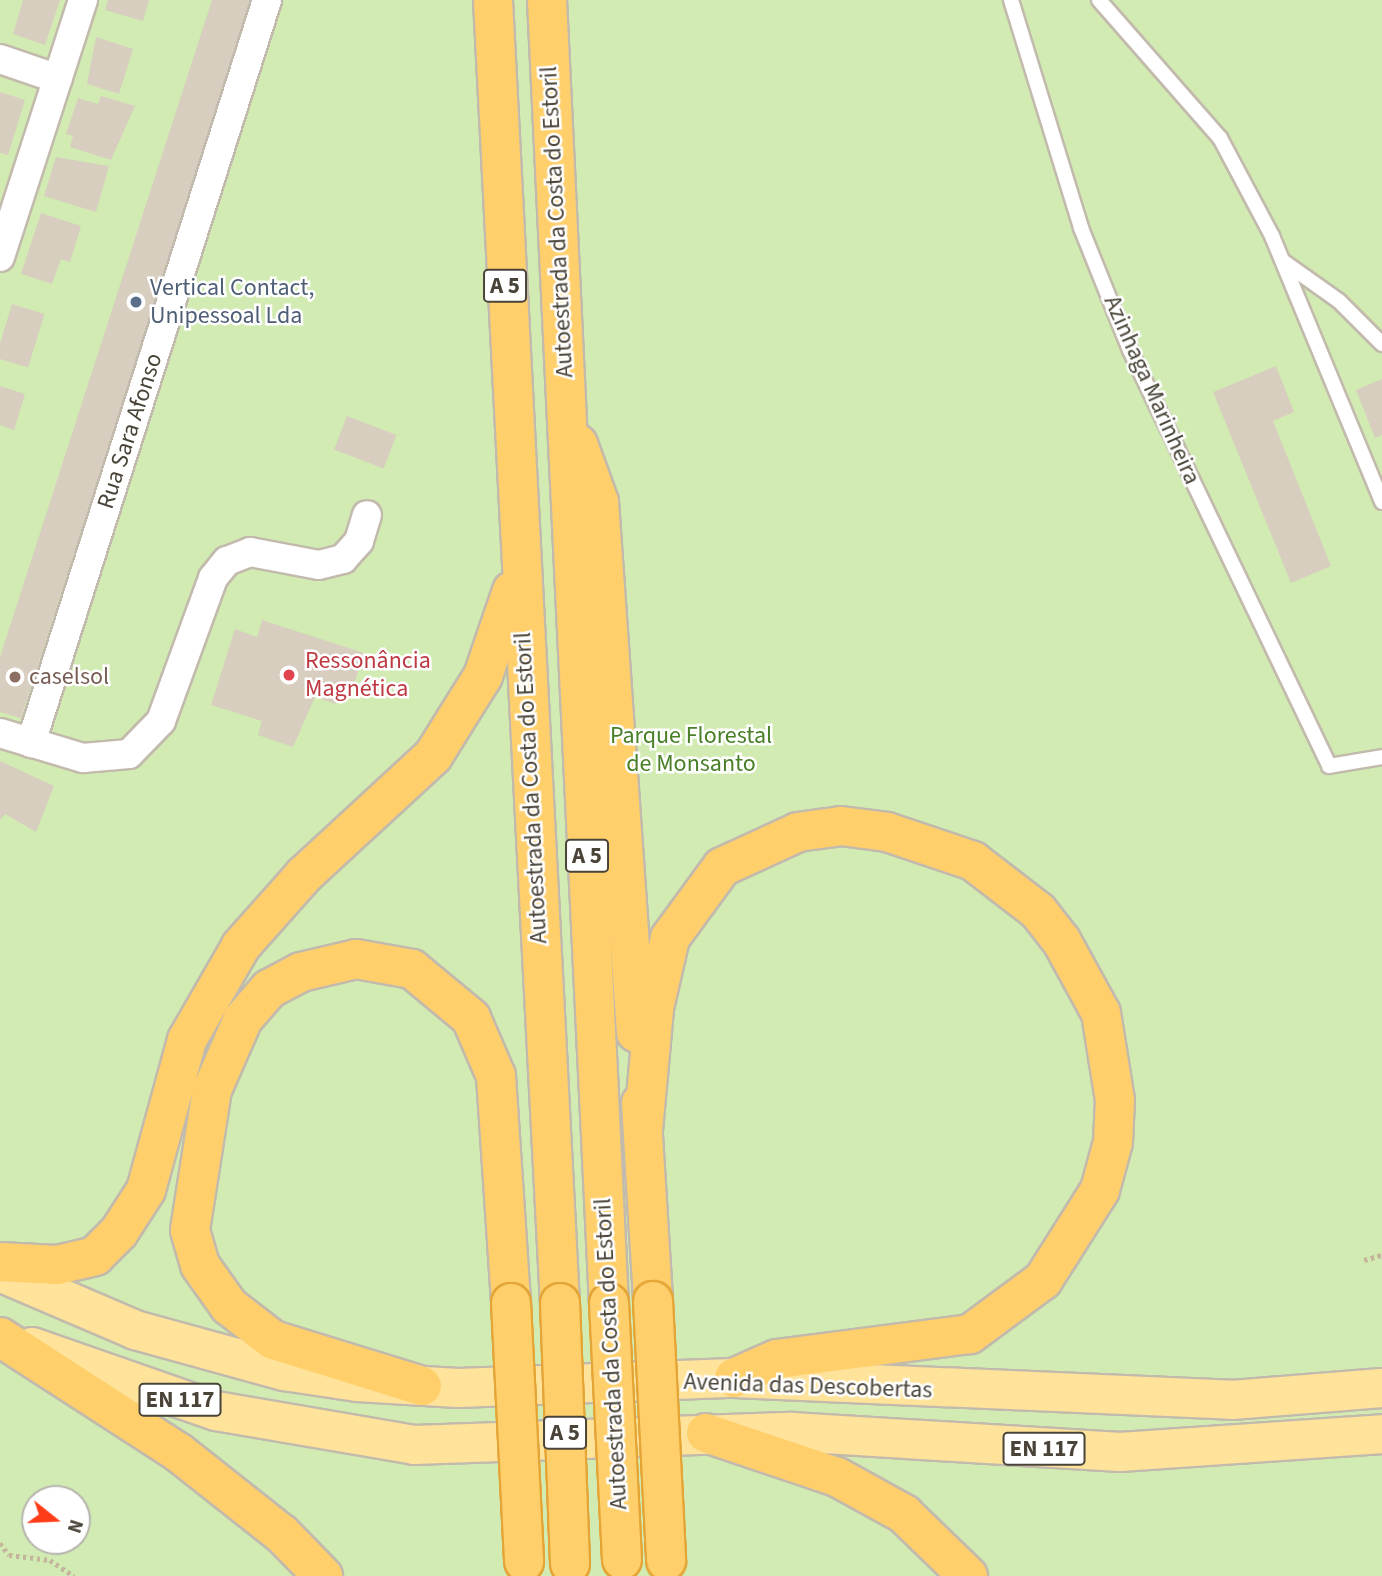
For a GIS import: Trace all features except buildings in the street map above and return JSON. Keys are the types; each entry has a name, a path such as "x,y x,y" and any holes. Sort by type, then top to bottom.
{"highway":[{"name":"Autoestrada da Costa do Estoril","path":"493,0 518,572 560,1303 570,1570"},
{"name":"Autoestrada da Costa do Estoril","path":"547,0 622,1568"},
{"path":"565,409 599,502 643,1130 667,1568"},
{"path":"0,1262 57,1265 95,1256 118,1232 146,1190 187,1040 241,946 304,876 433,756 483,676 518,572"},
{"path":"643,1130 654,1008 670,938 722,867 798,832 841,826 887,832 974,862 1038,911 1061,940 1101,1013 1115,1100 1113,1142 1100,1190 1043,1280 970,1334 777,1359 734,1378"},
{"path":"422,1386 273,1340 229,1306 200,1265 190,1230 212,1090 243,1019 269,989 301,972 356,959 412,969 471,1017 496,1076 525,1569"},
{"path":"0,1335 178,1452 282,1534 323,1576"},
{"path":"706,1433 837,1477 904,1514 968,1576"}],"main road":[{"name":"Avenida das Descobertas","path":"0,1272 135,1330 221,1356 357,1382 422,1386 734,1378 1232,1400 1382,1388"},
{"name":"Avenida das Descobertas","path":"0,1335 204,1407 368,1441 461,1447 706,1433 1120,1452 1382,1434"}],"street":[{"path":"0,257 83,0"},
{"name":"Rua Sara Afonso","path":"31,743 267,0"},
{"path":"0,60 58,79"},
{"path":"0,733 83,758 129,754 161,721 213,578 227,561 250,552 318,565 343,559 359,541 367,515"}],"lane":[{"name":"Azinhaga Marinheira","path":"1011,0 1081,228 1130,350 1329,766 1382,757"},
{"path":"1099,0 1220,138 1282,261 1382,502"},
{"path":"1282,261 1339,301 1382,344"}],"path":[{"path":"1364,1260 1382,1255"},
{"path":"0,1543 9,1555 50,1560 74,1576"}],"green space":[{"name":"Parque Florestal de Monsanto","path":"0,0 1382,0 1382,1576 0,1576"}],"place":[{"name":"Vertical Contact, Unipessoal Lda","path":"136,302"},
{"name":"Ressonância Magnética","path":"289,675"},
{"name":"caselsol","path":"15,677"}]}
